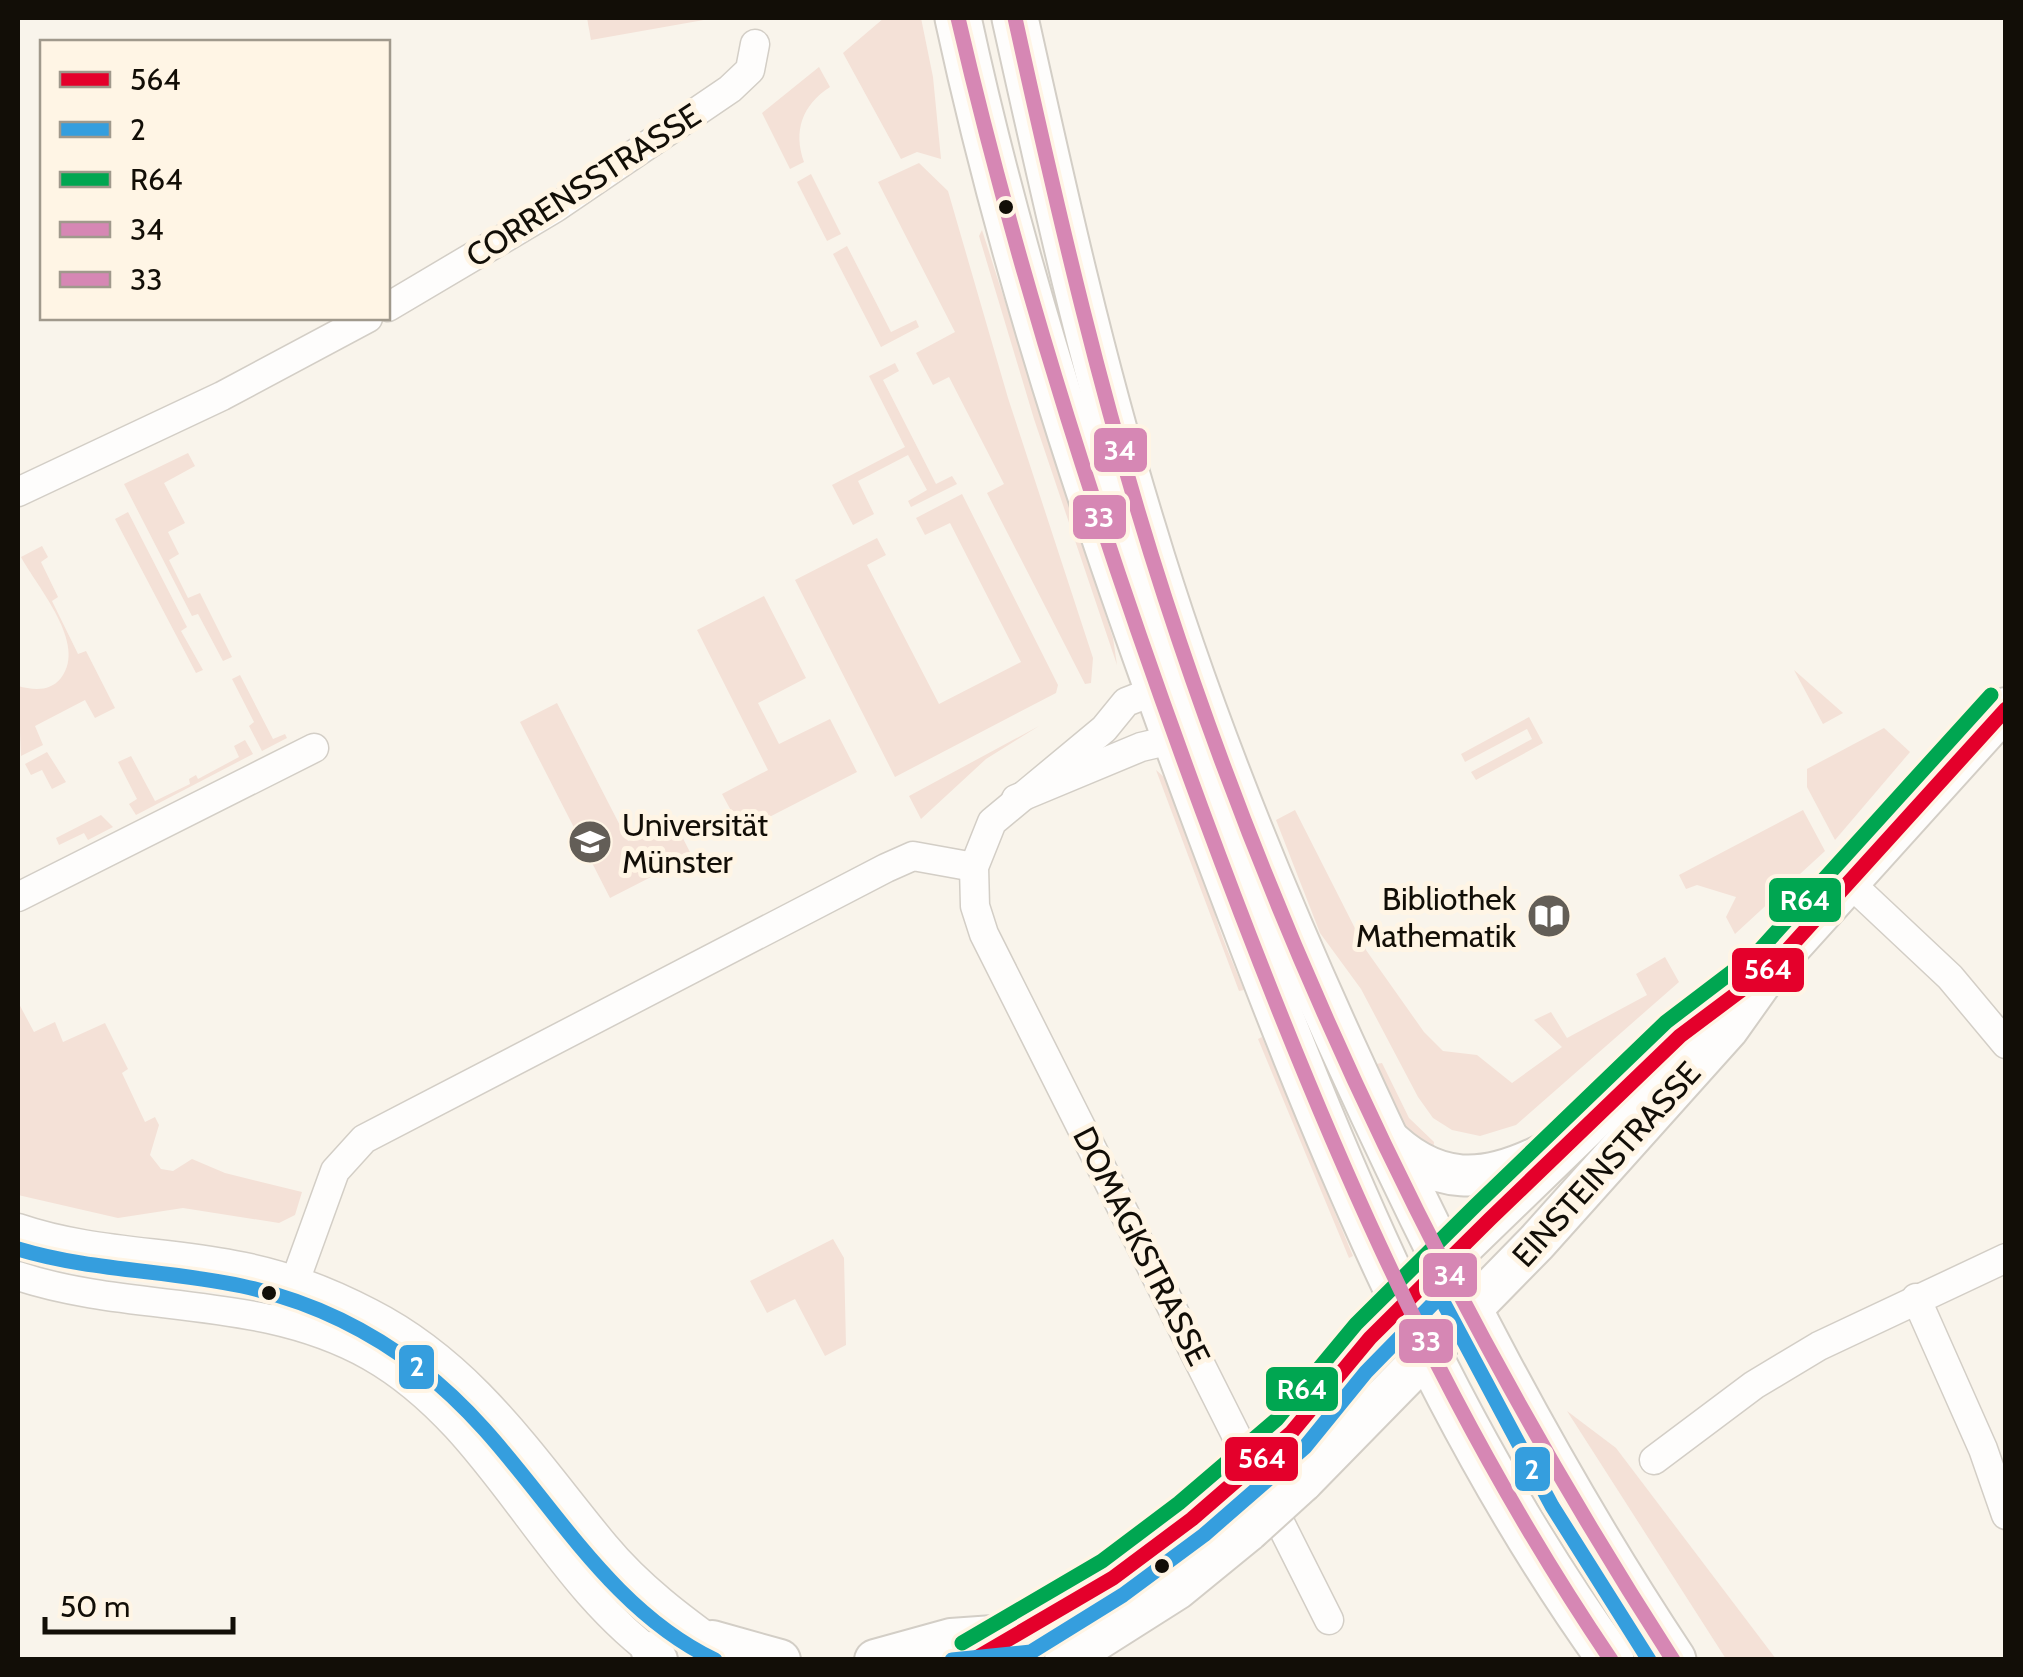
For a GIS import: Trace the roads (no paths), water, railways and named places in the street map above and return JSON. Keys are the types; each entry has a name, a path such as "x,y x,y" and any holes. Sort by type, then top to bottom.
{"main road":[{"path":"958,18 1034,320 1142,696 1176,739 1324,1125 1404,1303 1513,1511 1611,1660"},
{"path":"1015,18 1115,434 1201,702 1245,823 1382,1134 1470,1313 1562,1483 1673,1660"},
{"name":"EINSTEINSTRASSE","path":"1065,1660 1177,1590 1248,1531 1430,1355 1728,1029 1772,968 2006,708"},
{"name":"EINSTEINSTRASSE","path":"972,1660 1113,1578 1229,1488 1290,1433 1404,1303 1586,1127 1694,1024 1772,968"},
{"path":"1382,1134 1424,1166 1476,1177 1530,1161 1586,1127"},
{"path":"875,1660 952,1640 1022,1634"},
{"path":"725,1650 780,1660"}],"street":[{"name":"CORRENSSTRASSE","path":"390,306 555,208 730,89 750,70 755,44"},
{"path":"18,492 236,389 364,320"},
{"path":"281,1320 336,1170 364,1139 886,868 913,856 974,867 992,822 1016,799 1142,696 1201,702 1176,739 1141,747 1016,799"},
{"path":"18,897 314,748"},
{"name":"DOMAGKSTRASSE","path":"974,867 975,906 984,934 1329,1620"},
{"path":"1851,884 1950,977 2006,1044"},
{"path":"18,1228 91,1246 231,1264 296,1282 372,1314 451,1367 531,1449 606,1548 672,1611 725,1650"},
{"path":"1654,1460 1754,1386 1819,1346 2006,1258"},
{"path":"18,1276 64,1288 281,1320 371,1357 438,1408 576,1581 657,1657"},
{"path":"1916,1298 1983,1449 2006,1515"}],"place":[{"name":"Universität Münster","path":"590,842"},
{"name":"Bibliothek Mathematik","path":"1549,916"}]}
